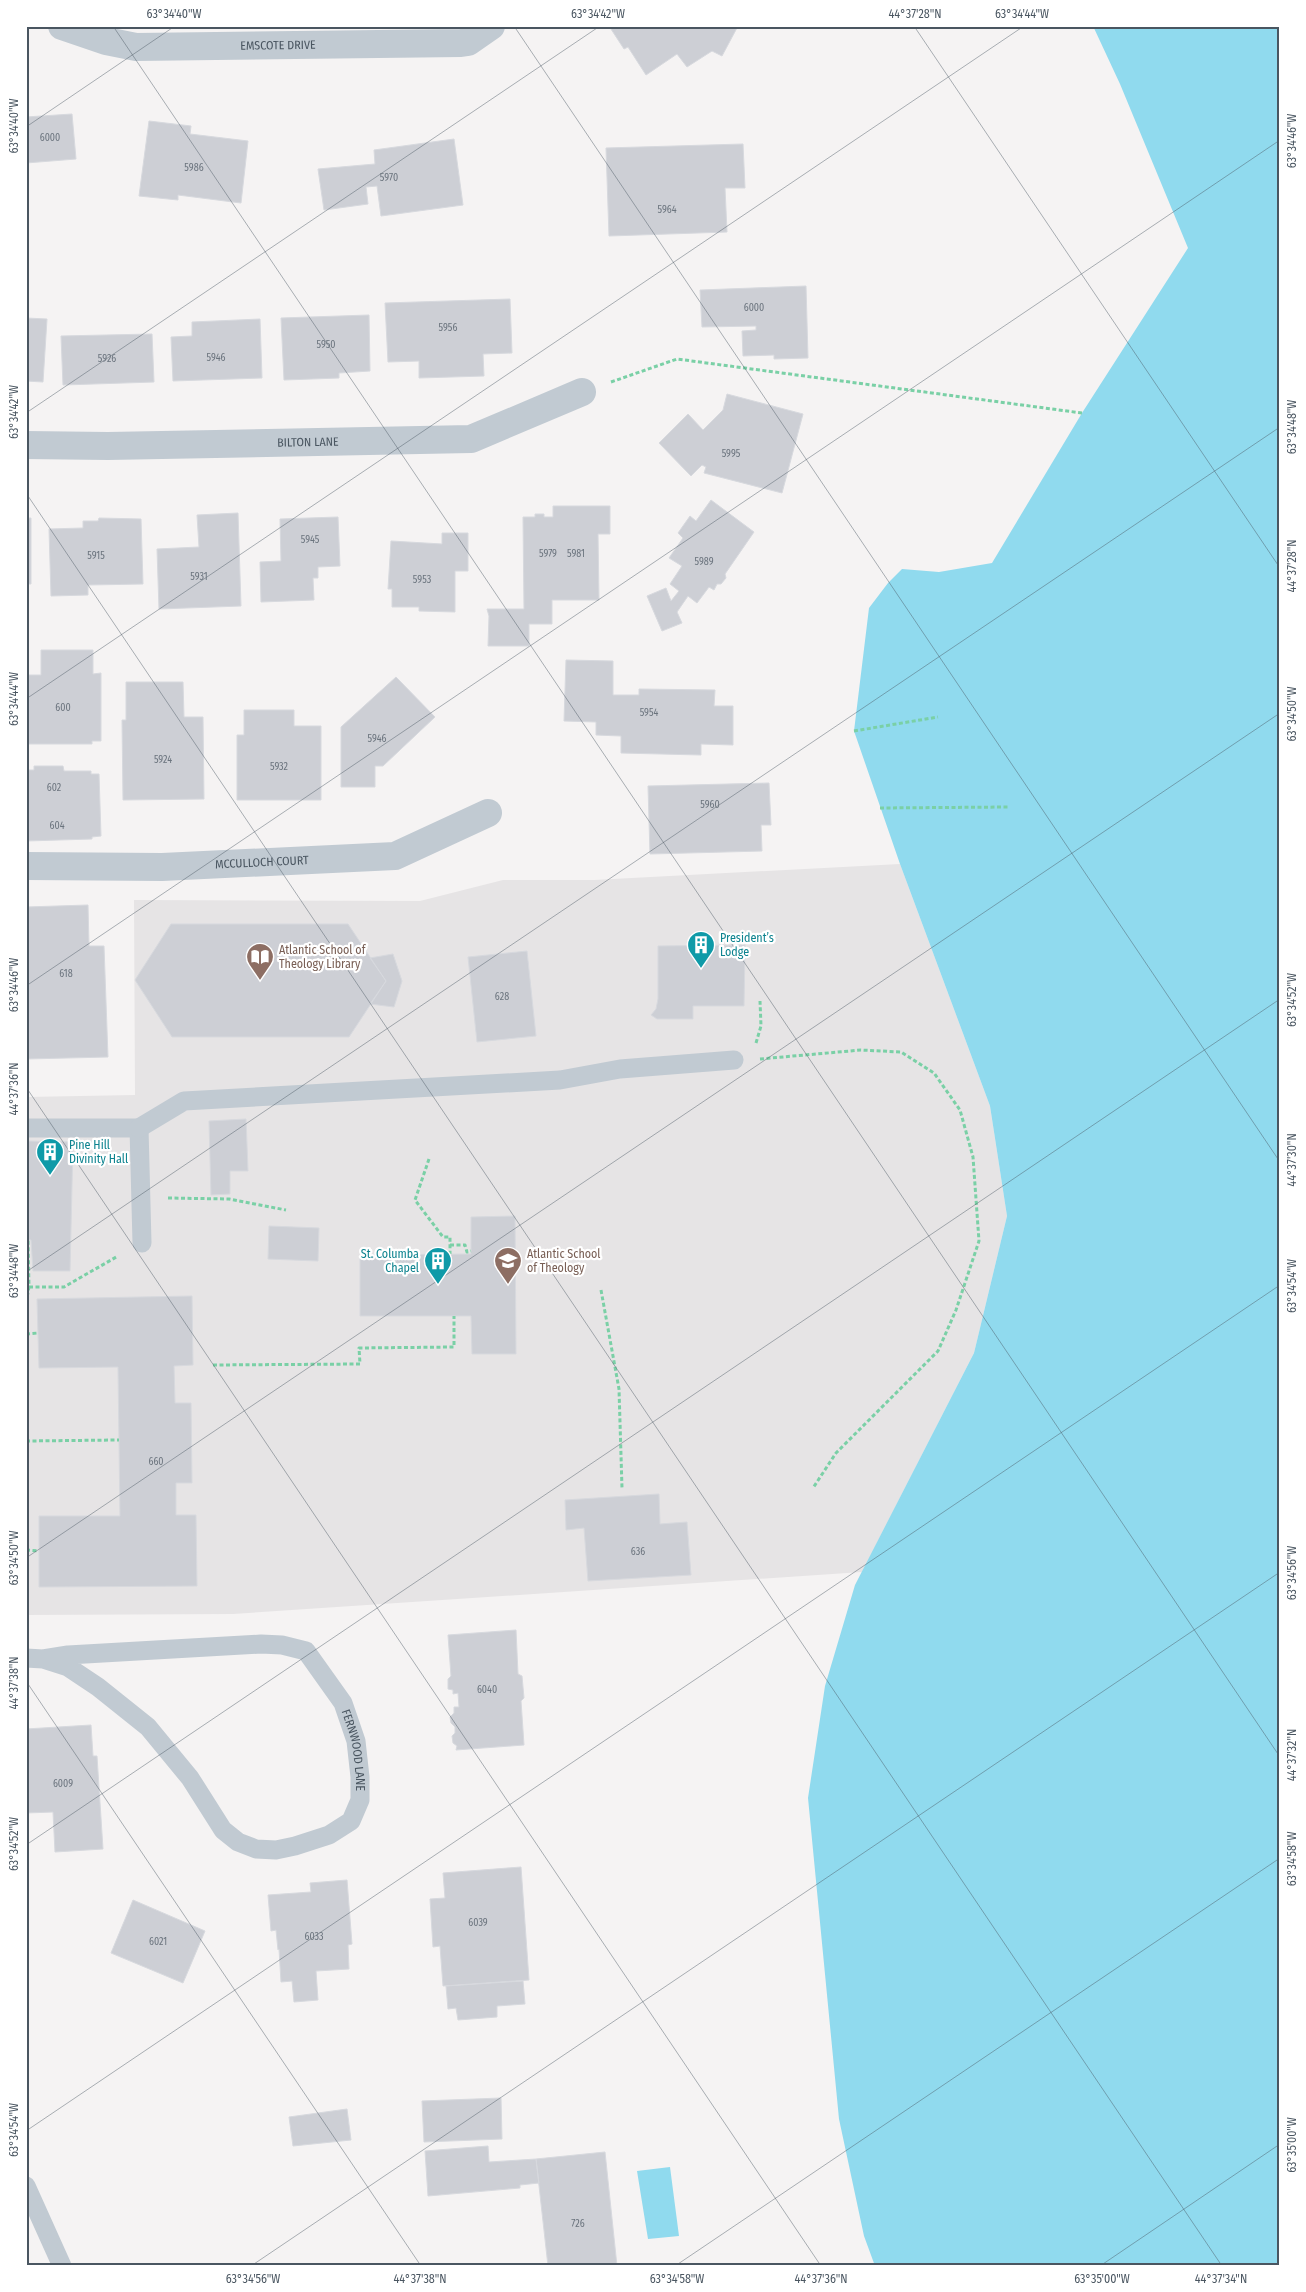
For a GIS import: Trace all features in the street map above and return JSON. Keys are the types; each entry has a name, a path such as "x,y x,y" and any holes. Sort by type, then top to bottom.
{"street":[{"name":"EMSCOTE DRIVE","path":"62,26 106,41 136,47 213,48 462,43 468,42 491,26"},
{"name":"BILTON LANE","path":"26,445 471,438 582,392"},
{"name":"MCCULLOCH COURT","path":"26,866 162,867 395,856 488,813"}],"lane":[{"path":"26,1128 139,1128 184,1101 560,1080 620,1069 734,1060"},
{"path":"139,1128 142,1243"},
{"name":"FERNWOOD LANE","path":"235,1644 282,1645 306,1651 343,1703 350,1719 356,1742 360,1777 360,1800 357,1811 351,1821 342,1828 329,1835 295,1846 276,1850 256,1849 238,1842 222,1830 190,1778 148,1727 98,1686 68,1667 34,1659 235,1644"},
{"path":"26,2186 62,2266"}],"path":[{"path":"582,392 677,359 1082,413"},
{"path":"854,731 938,717"},
{"path":"880,808 1008,807"},
{"path":"734,1060 752,1048 758,1038 761,1026 760,1001"},
{"path":"734,1060 860,1050 901,1052 934,1074 960,1110 973,1157 979,1241 956,1310 938,1351 887,1400 836,1454 813,1488"},
{"path":"429,1160 415,1200 443,1237 450,1237 450,1254"},
{"path":"141,1198 229,1199 286,1210"},
{"path":"26,1303 29,1287 28,1240"},
{"path":"29,1287 64,1287 142,1243"},
{"path":"450,1244 464,1245 467,1252 471,1251"},
{"path":"602,1290 619,1389 622,1488"},
{"path":"213,1366 360,1364 359,1348 454,1346 454,1316"},
{"path":"26,1334 38,1333"},
{"path":"26,1441 119,1440"},
{"path":"26,1550 39,1551"}],"shaded area":[{"name":"Atlantic School of Theology","path":"900,864 990,1106 1007,1216 974,1353 862,1572 233,1614 26,1615 26,1097 135,1095 134,900 420,901 503,880 594,880"}],"water":[{"path":"1093,26 1280,26 1280,2266 875,2266 864,2236 839,2119 808,1798 825,1686 855,1585 974,1353 1007,1216 990,1106 900,864 854,731 869,608 888,583 902,569 939,572 992,563 1082,413 1188,248 1120,84"},
{"path":"670,2167 679,2236 648,2239 637,2171"}],"building":[{"path":"609,26 738,26 722,56 712,51 687,67 677,54 646,75 628,47 624,49"},
{"path":"72,114 76,159 26,163 26,117"},
{"path":"149,121 191,126 190,134 248,141 241,203 178,195 178,200 139,196"},
{"path":"454,139 463,205 381,216 377,186 366,187 368,204 324,210 318,169 375,164 374,150"},
{"path":"743,144 745,188 725,188 727,232 609,236 606,148"},
{"path":"806,286 808,358 774,359 774,355 743,356 742,331 756,330 756,326 702,327 700,290"},
{"path":"510,299 512,353 483,354 484,376 419,378 419,361 388,362 385,303"},
{"path":"369,315 370,371 339,373 339,378 284,380 281,318"},
{"path":"26,318 47,319 43,382 26,381"},
{"path":"260,319 262,378 173,381 171,337 192,336 192,322"},
{"path":"152,334 154,382 63,385 61,336"},
{"path":"727,394 803,414 782,493 704,473 706,467 702,465 691,476 659,443 688,414 703,430 723,410"},
{"path":"711,500 754,532 725,574 726,578 721,584 717,584 714,590 709,587 697,603 688,596 677,612 682,623 662,631 647,596 666,588 671,601 679,591 670,584 682,566 669,558 683,538 678,533 690,516 696,521"},
{"path":"553,506 610,506 610,534 598,534 599,600 552,600 552,624 529,624 529,646 488,646 489,616 487,609 524,609 523,517 535,517 535,514 544,514 544,517 553,517"},
{"path":"238,513 241,606 159,609 157,549 199,547 197,515"},
{"path":"338,517 340,566 318,567 318,578 313,578 314,600 261,602 260,562 281,561 280,519"},
{"path":"26,518 31,518 31,584 26,584"},
{"path":"99,518 141,519 143,584 88,585 88,595 51,596 49,529 83,528 83,521 98,521"},
{"path":"442,533 468,533 468,571 455,571 455,612 419,611 419,607 392,607 392,589 388,589 391,541 442,544"},
{"path":"41,650 93,650 93,674 101,673 101,741 92,741 92,744 26,744 26,675 41,675"},
{"path":"566,660 613,661 613,695 639,695 639,689 715,690 714,706 733,706 733,745 701,744 701,755 621,753 621,736 596,735 596,722 564,721"},
{"path":"396,677 435,717 383,766 375,766 375,787 341,787 341,727"},
{"path":"126,682 183,682 184,717 203,717 204,799 123,800 122,720 126,720"},
{"path":"244,710 294,710 294,726 321,726 321,800 237,800 237,735 244,735"},
{"path":"34,766 63,766 64,771 91,771 91,774 99,774 101,836 92,837 92,839 26,841 26,770 34,770"},
{"path":"769,783 771,825 761,825 762,851 650,854 648,786"},
{"path":"88,905 89,946 104,946 108,1057 26,1059 26,907"},
{"name":"Atlantic School of Theology Library","path":"171,924 348,924 386,981 349,1037 172,1037 135,980"},
{"name":"President’s Lodge","path":"745,945 744,1006 693,1006 693,1019 657,1019 651,1015 656,1009 658,999 658,946"},
{"path":"527,951 536,1036 477,1042 468,957"},
{"path":"393,954 402,981 394,1007 370,1004 386,981 370,958"},
{"path":"246,1119 248,1171 230,1171 230,1194 211,1195 209,1121"},
{"name":"Pine Hill Divinity Hall","path":"26,1141 73,1142 70,1271 33,1271 31,1240 26,1240"},
{"name":"St. Columba Chapel","path":"515,1216 516,1354 472,1354 471,1316 360,1316 360,1255 471,1254 471,1217"},
{"path":"269,1226 319,1228 318,1261 268,1259"},
{"path":"192,1296 193,1365 174,1366 175,1403 191,1403 192,1483 176,1483 176,1515 196,1515 197,1586 39,1587 39,1516 120,1516 118,1367 39,1368 37,1299"},
{"path":"659,1494 660,1524 687,1522 691,1575 588,1581 584,1528 566,1530 565,1500"},
{"path":"516,1630 518,1674 522,1676 524,1698 521,1701 524,1745 456,1750 457,1746 453,1743 452,1736 455,1733 455,1727 451,1723 450,1717 454,1713 454,1707 459,1707 458,1693 453,1694 453,1690 448,1689 448,1679 451,1676 448,1635"},
{"path":"91,1725 93,1756 97,1756 103,1849 55,1852 53,1812 26,1813 26,1729"},
{"path":"521,1867 529,1980 443,1986 440,1946 433,1947 430,1899 445,1898 443,1873"},
{"path":"347,1880 352,1944 348,1945 349,1969 316,1971 318,2000 294,2002 292,1981 281,1982 279,1949 276,1930 271,1931 268,1895 311,1892 310,1883"},
{"path":"133,1900 205,1931 183,1983 111,1953"},
{"path":"523,1981 525,2004 497,2006 497,2017 458,2020 456,2008 448,2009 446,1986"},
{"path":"501,2098 502,2139 424,2142 422,2101"},
{"path":"347,2109 351,2140 293,2146 289,2117"},
{"path":"488,2146 489,2162 536,2159 539,2183 520,2185 520,2188 428,2196 425,2151"},
{"path":"605,2152 617,2266 548,2266 536,2159"}],"place":[{"name":"President’s Lodge","path":"701,969"},
{"name":"Atlantic School of Theology Library","path":"260,981"},
{"name":"Pine Hill Divinity Hall","path":"50,1176"},
{"name":"St. Columba Chapel","path":"438,1285"},
{"name":"Atlantic School of Theology","path":"508,1285"}]}
